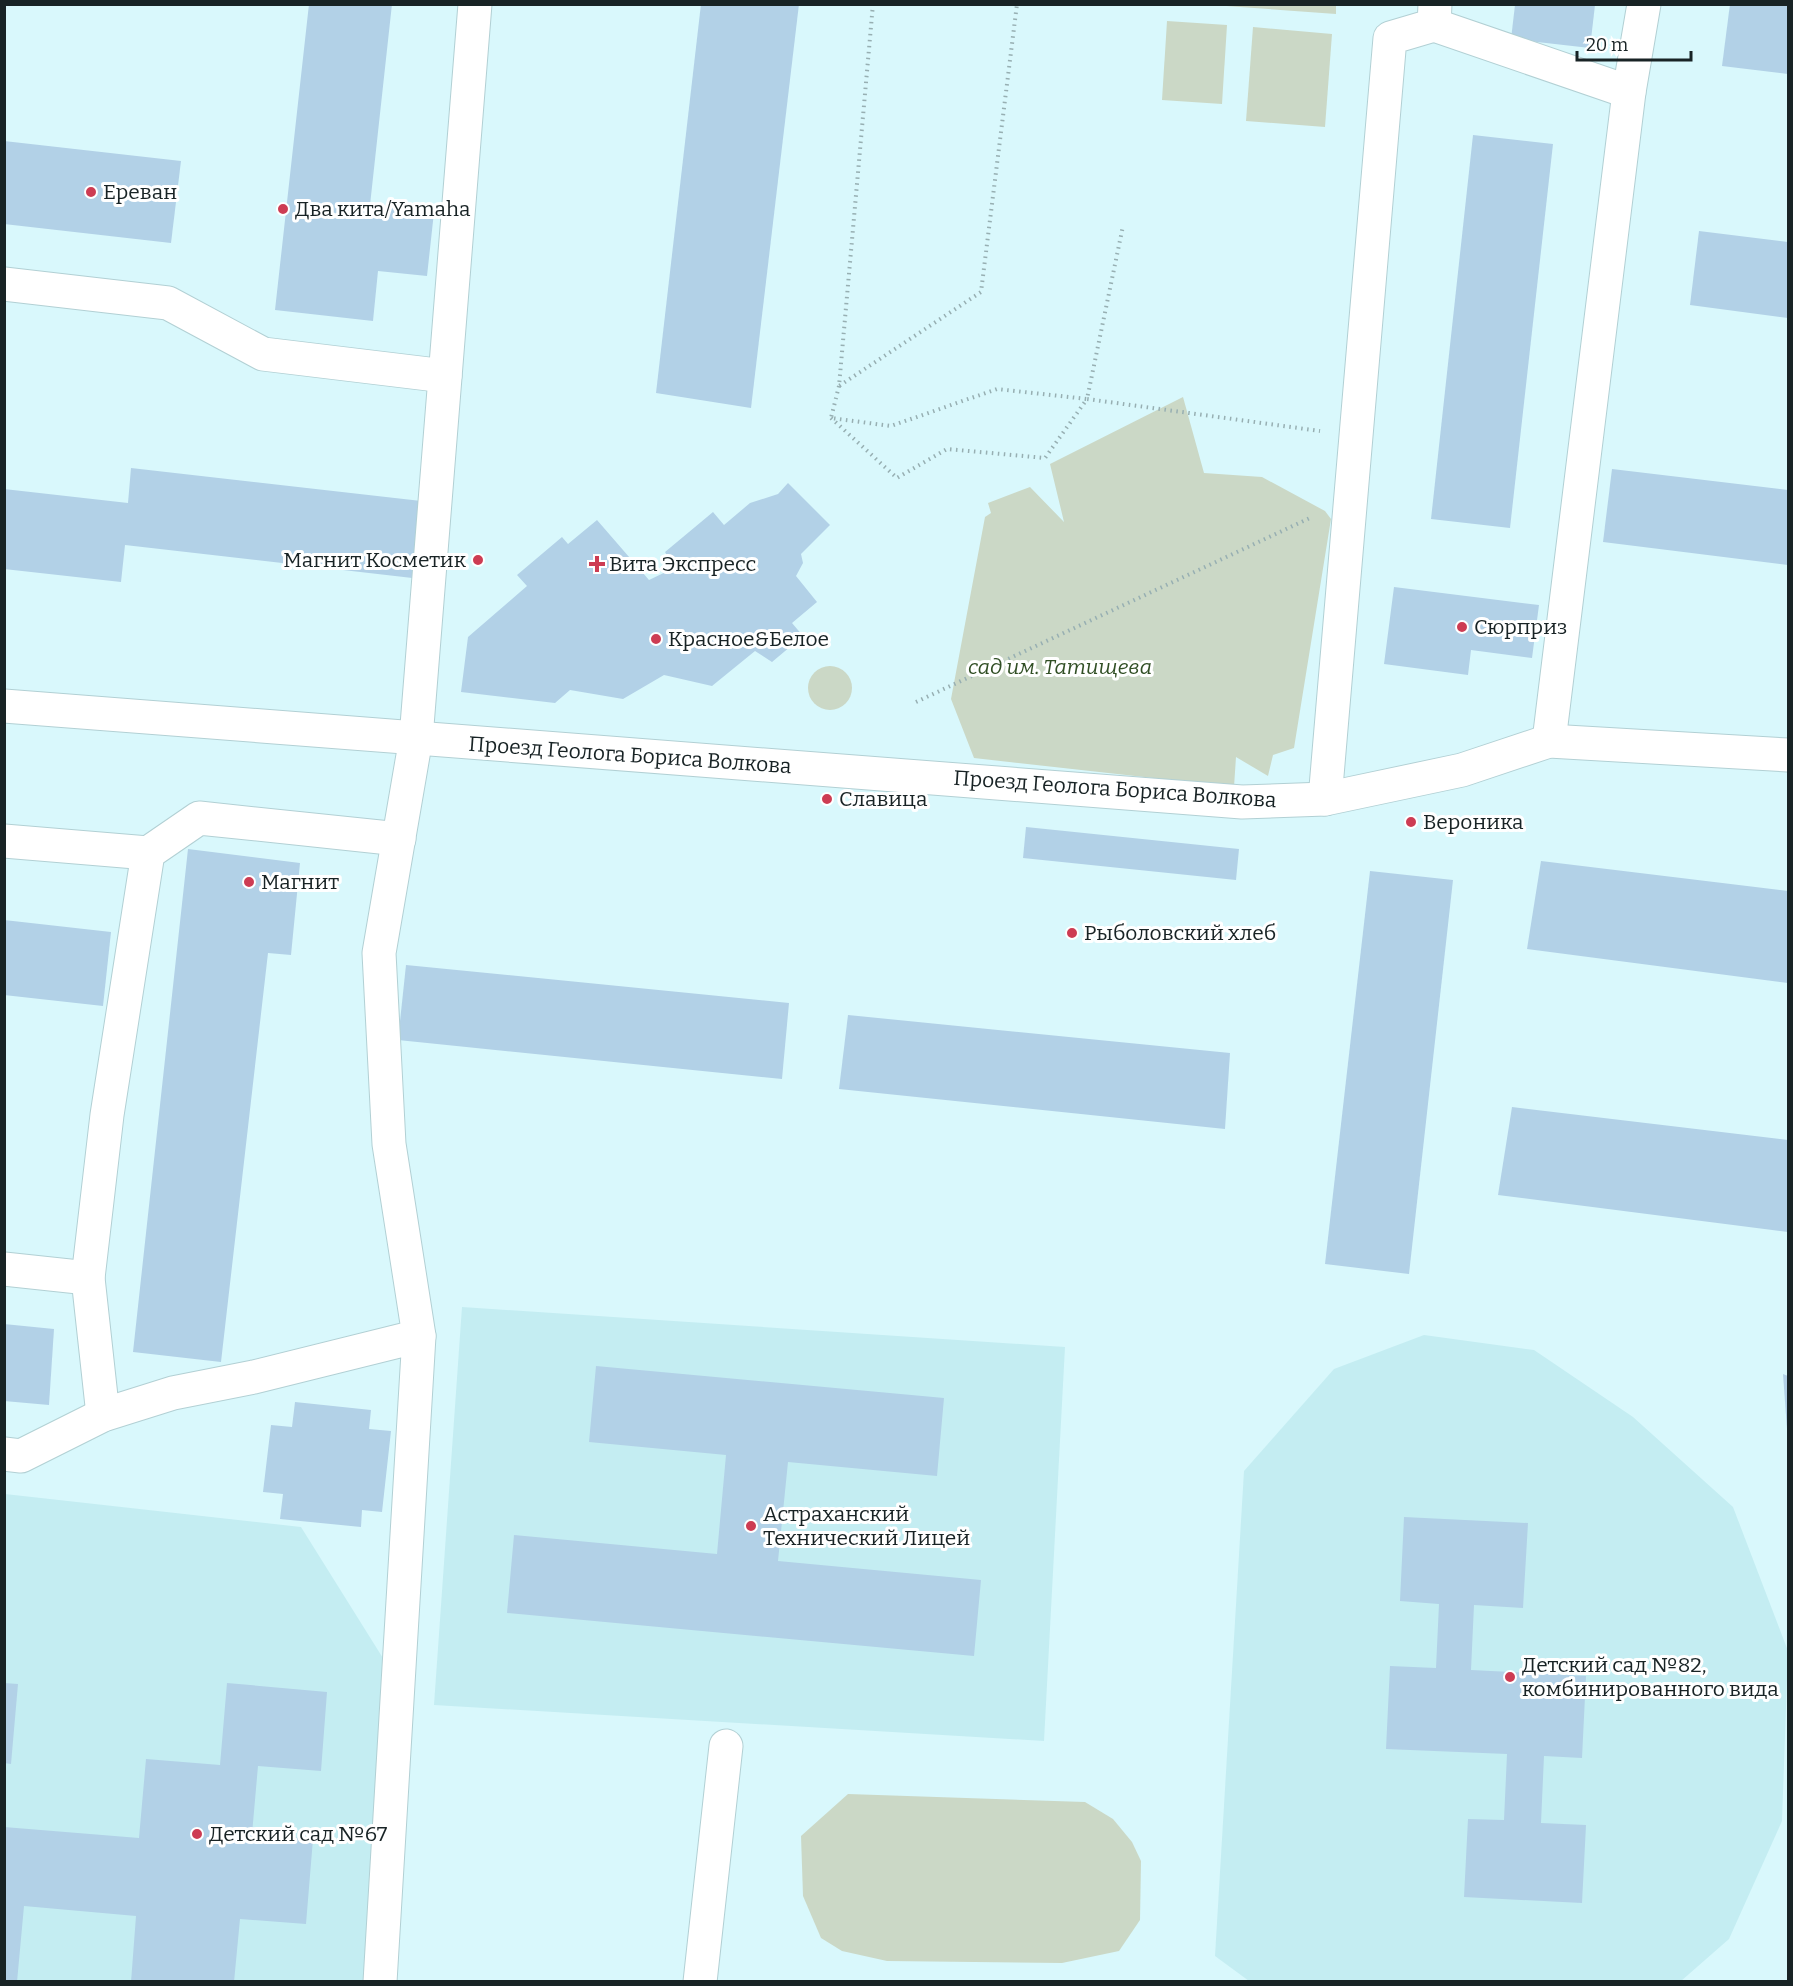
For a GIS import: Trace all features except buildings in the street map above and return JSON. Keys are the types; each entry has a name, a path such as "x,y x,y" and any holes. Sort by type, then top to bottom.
{"street":[{"path":"380,1982 419,1336 389,1144 379,953 416,738 475,4"},
{"path":"1550,741 1629,92 1644,4"},
{"path":"1325,799 1390,38 1435,15 1629,92"},
{"path":"4,284 168,303 262,354 445,376"},
{"name":"Проезд Геолога Бориса Волкова","path":"4,706 1242,802 1325,799 1462,770 1550,741 1788,755"},
{"path":"4,842 148,853 199,818 399,839"},
{"path":"103,1415 88,1278 107,1115 148,853"},
{"path":"4,1269 88,1278"},
{"path":"4,1454 21,1456 103,1415 173,1393 254,1377 419,1336"},
{"path":"700,1982 726,1746"}],"path":[{"path":"831,418 839,387 873,4"},
{"path":"839,387 981,292 1017,4"},
{"path":"831,418 897,478 947,448 1045,458 1087,399 1123,226"},
{"path":"831,418 891,426 997,389 1325,432"},
{"path":"916,702 1315,516"}],"shaded area":[{"name":"Астраханский Технический Лицей","path":"462,1307 1065,1347 1044,1741 434,1705"},
{"name":"Детский сад №82, комбинированного вида","path":"1424,1335 1534,1350 1633,1417 1733,1507 1788,1651 1782,1821 1729,1939 1681,1981 1249,1981 1215,1956 1244,1471 1334,1369"},
{"name":"Детский сад №67","path":"5,1494 301,1527 401,1687 378,1981 5,1982"}],"green space":[{"path":"1198,4 1336,4 1336,14"},
{"path":"1167,21 1227,25 1222,104 1162,100"},
{"path":"1253,27 1332,34 1325,127 1246,121"},
{"name":"сад им. Татищева","path":"1183,397 1204,473 1262,477 1325,511 1331,519 1294,748 1273,755 1268,776 1236,757 1234,787 974,758 951,699 985,517 991,513 988,503 1030,487 1064,522 1050,464"},
{"path":"830,666 839,667 846,672 851,679 851,697 846,704 839,709 830,710 821,709 814,704 809,697 808,688 809,679 814,672 821,667"},
{"path":"848,1794 1085,1802 1113,1819 1132,1842 1141,1861 1140,1920 1119,1951 1062,1963 887,1961 842,1951 821,1938 803,1896 801,1836"}],"place":[{"name":"Ереван","path":"91,192"},
{"name":"Два кита/Yamaha","path":"283,209"},
{"name":"Магнит Косметик","path":"478,560"},
{"name":"Вита Экспресс","path":"597,564"},
{"name":"Сюрприз","path":"1462,627"},
{"name":"Красное&Белое","path":"656,639"},
{"name":"Славица","path":"827,799"},
{"name":"Вероника","path":"1411,822"},
{"name":"Магнит","path":"249,882"},
{"name":"Рыболовский хлеб","path":"1072,933"},
{"name":"Астраханский Технический Лицей","path":"751,1526"},
{"name":"Детский сад №82, комбинированного вида","path":"1510,1677"},
{"name":"Детский сад №67","path":"197,1834"}]}
